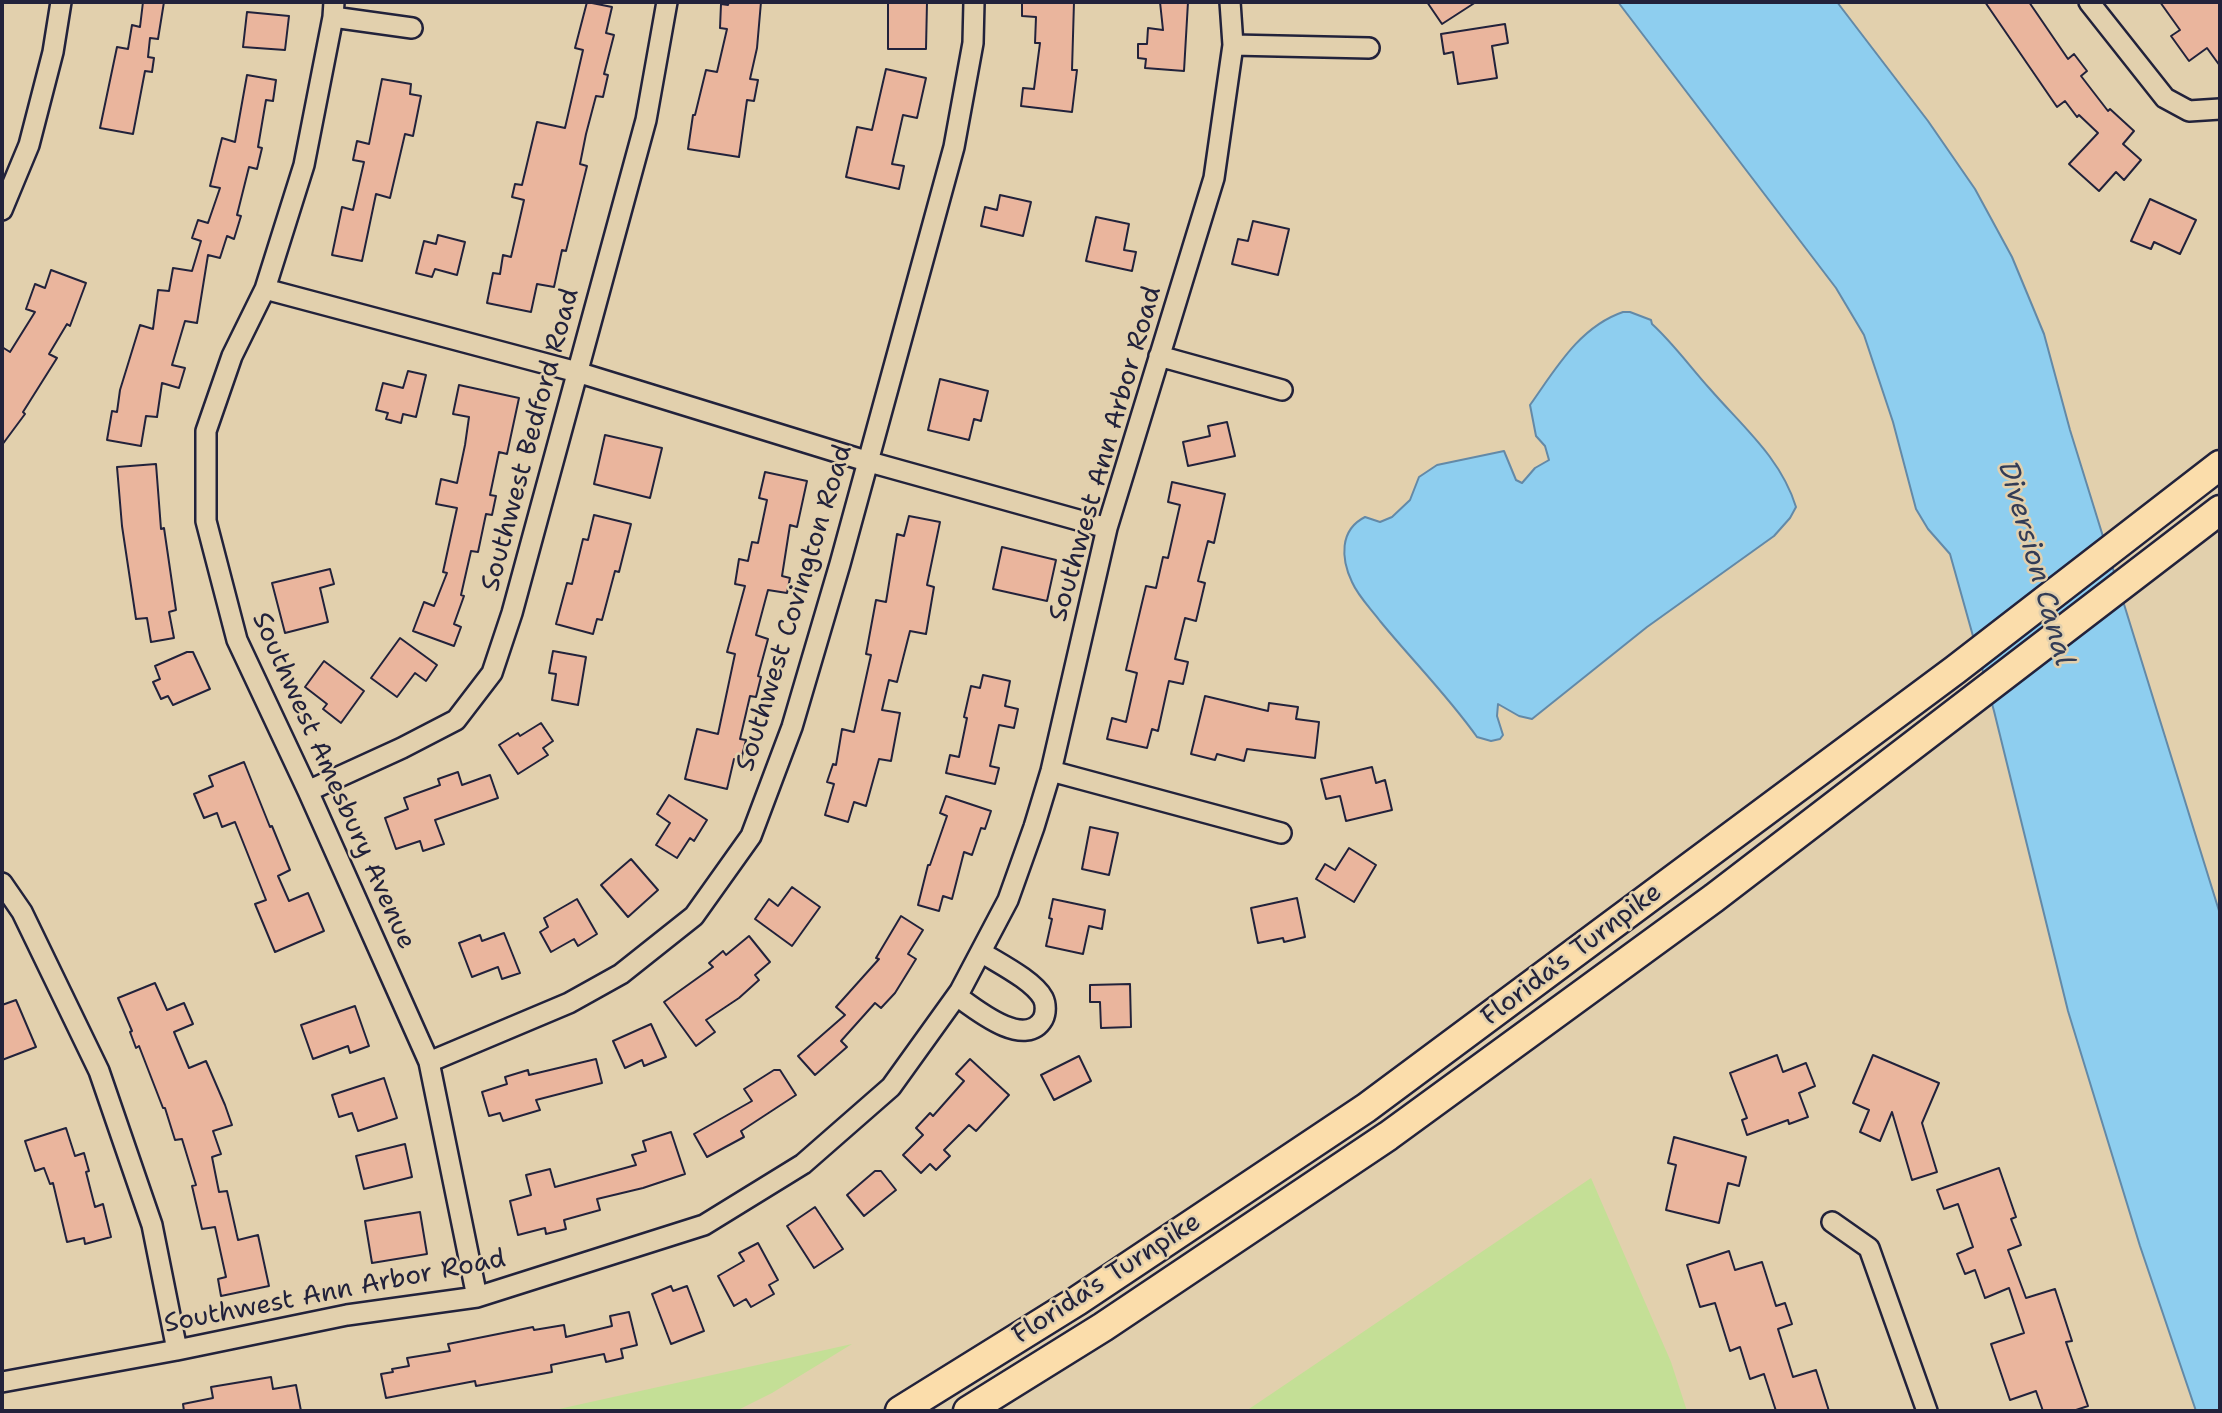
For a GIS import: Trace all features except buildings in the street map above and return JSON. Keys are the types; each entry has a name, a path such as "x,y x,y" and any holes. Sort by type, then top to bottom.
{"highway":[{"name":"Florida's Turnpike","path":"901,1411 1077,1301 1366,1108 1955,670 2220,465"},
{"name":"Florida's Turnpike","path":"968,1411 1103,1326 1388,1136 1714,898 2220,510"}],"street":[{"path":"2,210 29,145 52,52 61,2"},
{"name":"Southwest Bedford Road","path":"308,791 456,720 492,673 512,613 646,120 667,2"},
{"name":"Southwest Covington Road","path":"429,1062 580,997 621,974 694,916 751,835 792,727 954,147 973,43 974,2"},
{"name":"Southwest Ann Arbor Road","path":"2,1382 346,1315 477,1297 704,1226 803,1164 891,1087 957,996 1008,900 1051,771 1107,528 1214,178 1233,45 1230,2"},
{"path":"2089,2 2165,98 2189,111 2220,108"},
{"path":"333,10 412,28"},
{"name":"Southwest Amesbury Avenue","path":"333,10 304,165 265,289 232,356 206,431 206,521 237,640 429,1062 477,1297"},
{"path":"1233,45 1369,48"},
{"path":"265,289 577,372 866,461 1107,528"},
{"path":"1159,356 1282,390"},
{"path":"1051,771 1281,833"},
{"path":"2,883 22,912 99,1071 152,1225 177,1350"},
{"path":"957,996 1006,1027 1018,1031 1031,1029 1042,1020 1046,1008 1044,999 1036,989 981,952"},
{"path":"1832,1222 1869,1248 1927,1411"}],"green space":[{"path":"1591,1178 1671,1362 1687,1411 1246,1411"},
{"path":"852,1344 772,1393 736,1411 550,1411"}],"water":[{"name":"Diversion Canal","path":"1618,2 1837,2 1928,121 1975,189 2012,257 2044,334 2070,430 2220,914 2220,1411 2196,1411 2140,1246 2068,1011 1994,711 1950,554 1928,529 1916,509 1893,422 1864,335 1836,288"},
{"path":"1623,312 1651,320 1675,347 1771,458 1796,507 1774,536 1647,627 1532,719 1519,716 1498,704 1497,716 1503,735 1500,739 1491,741 1477,737 1358,592 1348,573 1344,555 1347,537 1350,529 1365,517 1380,522 1392,517 1410,500 1419,477 1437,465 1504,451 1516,480 1522,483 1535,468 1549,460 1545,446 1536,436 1530,405 1569,351 1581,339 1607,319"}]}
